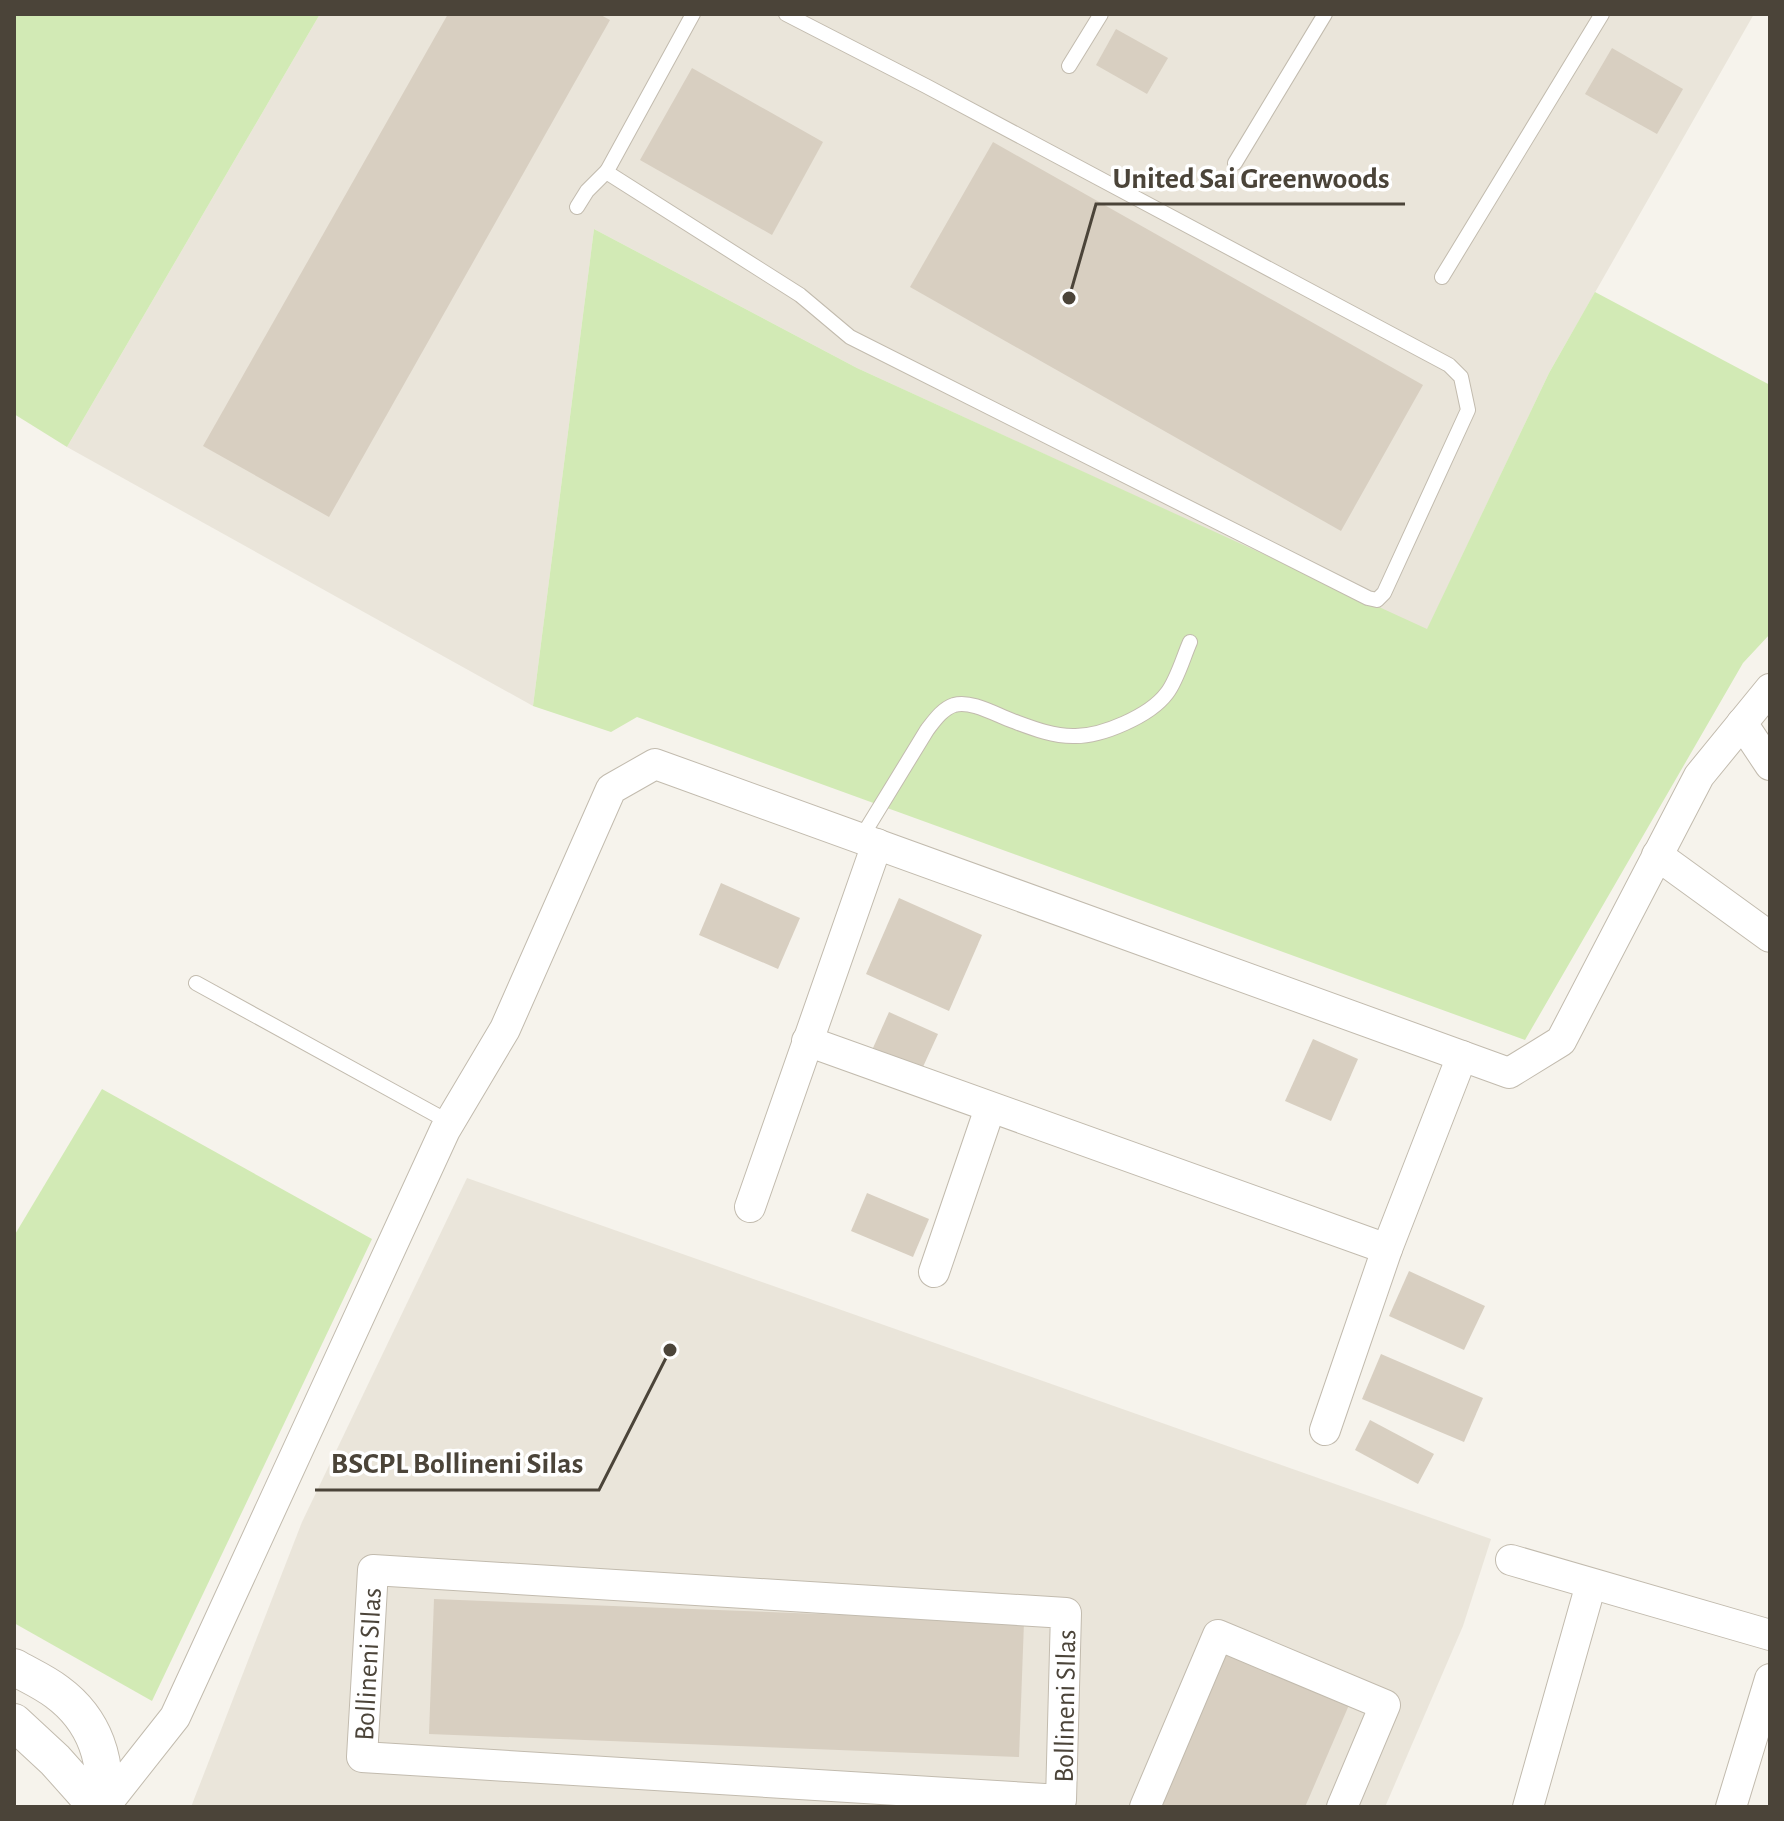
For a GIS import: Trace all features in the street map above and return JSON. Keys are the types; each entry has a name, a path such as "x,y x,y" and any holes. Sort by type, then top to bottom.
{"street":[{"path":"101,1807 175,1717 449,1122 505,1029 611,789 655,764 1509,1073 1561,1041 1699,776 1770,689"},
{"path":"1742,723 1770,765"},
{"path":"750,1207 807,1041 869,841"},
{"path":"1657,855 1770,937"},
{"path":"807,1041 1387,1249"},
{"path":"1325,1430 1387,1249 1462,1056"},
{"path":"934,1272 990,1108"},
{"path":"1511,1560 1770,1635"},
{"name":"Bollineni SIlas","path":"373,1570 1066,1613 1061,1804 362,1757 373,1570"},
{"path":"1528,1807 1591,1584"},
{"path":"1145,1807 1218,1635 1385,1705 1342,1807"},
{"path":"14,1667 55,1690 86,1721 103,1764 105,1787 101,1807"},
{"path":"1731,1807 1770,1679"},
{"path":"14,1722 101,1807"}],"lane":[{"path":"577,207 587,191 607,171 693,14"},
{"path":"607,171 800,295 850,337 1368,598 1377,600 1384,593 1468,410 1461,377 1449,365 786,14"},
{"path":"1069,66 1101,14"},
{"path":"1235,163 1325,14"},
{"path":"1442,277 1602,14"},
{"path":"869,841 927,730 938,715 952,705 977,707 1039,731 1072,736 1092,735 1140,716 1168,693 1190,642"},
{"path":"196,983 449,1122"}],"shaded area":[{"path":"320,14 1754,14 1549,373 1427,630 857,368 594,229 533,706 67,447"},
{"path":"467,1178 1491,1539 1463,1626 1385,1807 191,1807 302,1522"}],"green space":[{"path":"14,14 320,14 67,447 14,414"},
{"path":"594,229 857,368 1427,629 1549,373 1595,292 1770,385 1770,634 1743,663 1525,1040 637,717 611,732 533,706"},
{"path":"102,1089 372,1239 152,1701 14,1623 14,1236"}],"building":[{"path":"448,14 599,14 610,20 329,517 203,446"},
{"path":"1116,29 1168,58 1147,94 1096,65"},
{"path":"1612,48 1683,89 1657,134 1585,94"},
{"path":"692,68 823,142 772,235 640,160"},
{"path":"993,142 1423,385 1341,531 910,287"},
{"path":"721,883 800,918 778,969 699,935"},
{"path":"899,898 982,935 949,1011 866,974"},
{"path":"889,1012 938,1034 922,1069 873,1048"},
{"path":"1313,1039 1358,1059 1331,1121 1285,1101"},
{"path":"867,1193 929,1219 913,1257 851,1231"},
{"path":"1409,1271 1485,1306 1464,1350 1389,1316"},
{"path":"1381,1354 1483,1398 1464,1442 1362,1399"},
{"path":"1370,1420 1434,1454 1418,1484 1355,1450"},
{"path":"434,1599 1024,1622 1019,1757 429,1734"},
{"path":"1225,1652 1349,1705 1305,1807 1159,1807"}],"place":[{"name":"United Sai Greenwoods","path":"1069,298"},
{"name":"BSCPL Bollineni Silas","path":"670,1350"}]}
